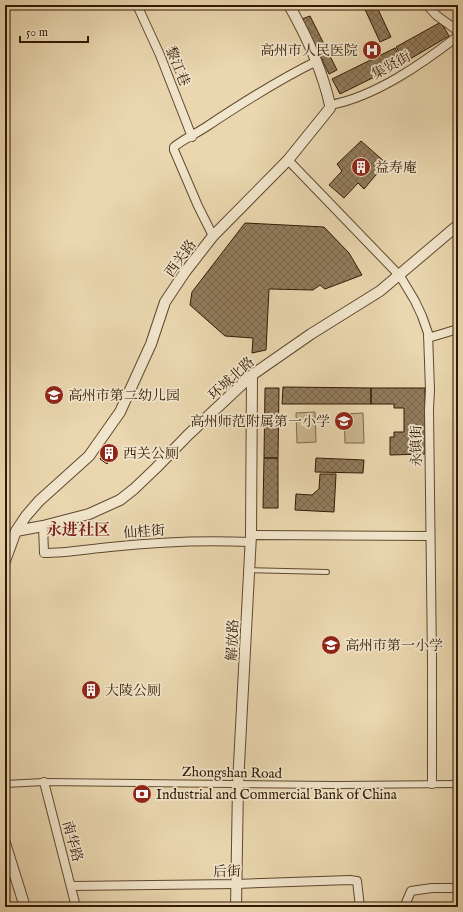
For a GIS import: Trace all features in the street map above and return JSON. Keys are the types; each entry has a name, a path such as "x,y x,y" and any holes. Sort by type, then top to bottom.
{"street":[{"name":"黎江巷","path":"137,5 157,49 192,137"},
{"path":"289,5 317,61 325,81 330,105"},
{"path":"427,5 458,31"},
{"name":"集贤街","path":"330,105 342,103 368,93 411,70 426,61 458,36"},
{"path":"213,236 198,206 174,148 175,146 192,137 253,95 286,76 317,61"},
{"name":"西关路","path":"5,561 16,531 26,516 39,501 89,456 120,412 151,344 165,302 185,272 213,236 288,160 328,112 330,105"},
{"name":"永镇街","path":"288,160 400,276 419,309 426,328 428,338 432,784"},
{"name":"环城北路","path":"16,531 43,526 89,514 120,500 134,489 188,435 252,375 311,334 380,291 400,276 458,225"},
{"path":"428,338 458,329"},
{"name":"解放路","path":"236,907 238,784 250,539 252,375"},
{"name":"仙桂街","path":"43,526 44,553 68,553 110,547 197,541 430,536"},
{"name":"Zhongshan Road","path":"5,784 44,782 337,785 458,784"},
{"name":"南华路","path":"44,782 76,907"},
{"path":"5,843 25,907"},
{"name":"后街","path":"71,886 236,884 350,880 357,881 360,907"},
{"path":"403,907 411,891 432,888 458,888"}],"lane":[{"path":"249,570 327,572"}],"shaded area":[{"path":"315,412 316,442 297,443 296,413"},
{"path":"363,413 364,443 345,443 344,414"}],"building":[{"path":"363,5 376,5 391,37 380,42"},
{"path":"310,16 337,70 329,74 302,19"},
{"path":"441,22 449,36 405,62 396,47"},
{"path":"395,48 403,63 340,94 332,79"},
{"name":"益寿庵","path":"361,141 386,163 364,189 358,183 344,198 329,185 342,171 337,164"},
{"path":"245,223 324,227 349,253 362,275 325,289 320,285 313,290 269,289 266,350 252,353 253,338 225,336 190,305 192,292"},
{"path":"283,387 371,388 371,404 282,404"},
{"path":"265,388 279,388 278,458 264,458"},
{"path":"371,388 425,388 425,454 390,455 390,437 394,437 394,432 404,432 404,408 394,408 394,404 371,404"},
{"name":"西关公厕","path":"110,444 117,450 107,464 100,459"},
{"path":"264,458 278,458 278,508 263,508"},
{"path":"316,458 364,460 363,473 315,472"},
{"path":"320,474 336,474 334,512 295,510 296,494 312,495 319,489"},
{"name":"大陵公厕","path":"95,686 96,692 88,693 87,687"}],"place":[{"name":"高州市人民医院","path":"372,50"},
{"name":"益寿庵","path":"361,167"},
{"name":"高州市第二幼儿园","path":"54,395"},
{"name":"高州师范附属第一小学","path":"344,421"},
{"name":"西关公厕","path":"109,453"},
{"name":"高州市第一小学","path":"331,645"},
{"name":"大陵公厕","path":"91,690"},
{"name":"Industrial and Commercial Bank of China","path":"142,794"}],"district":[{"name":"永进社区","path":"78,529"}]}
